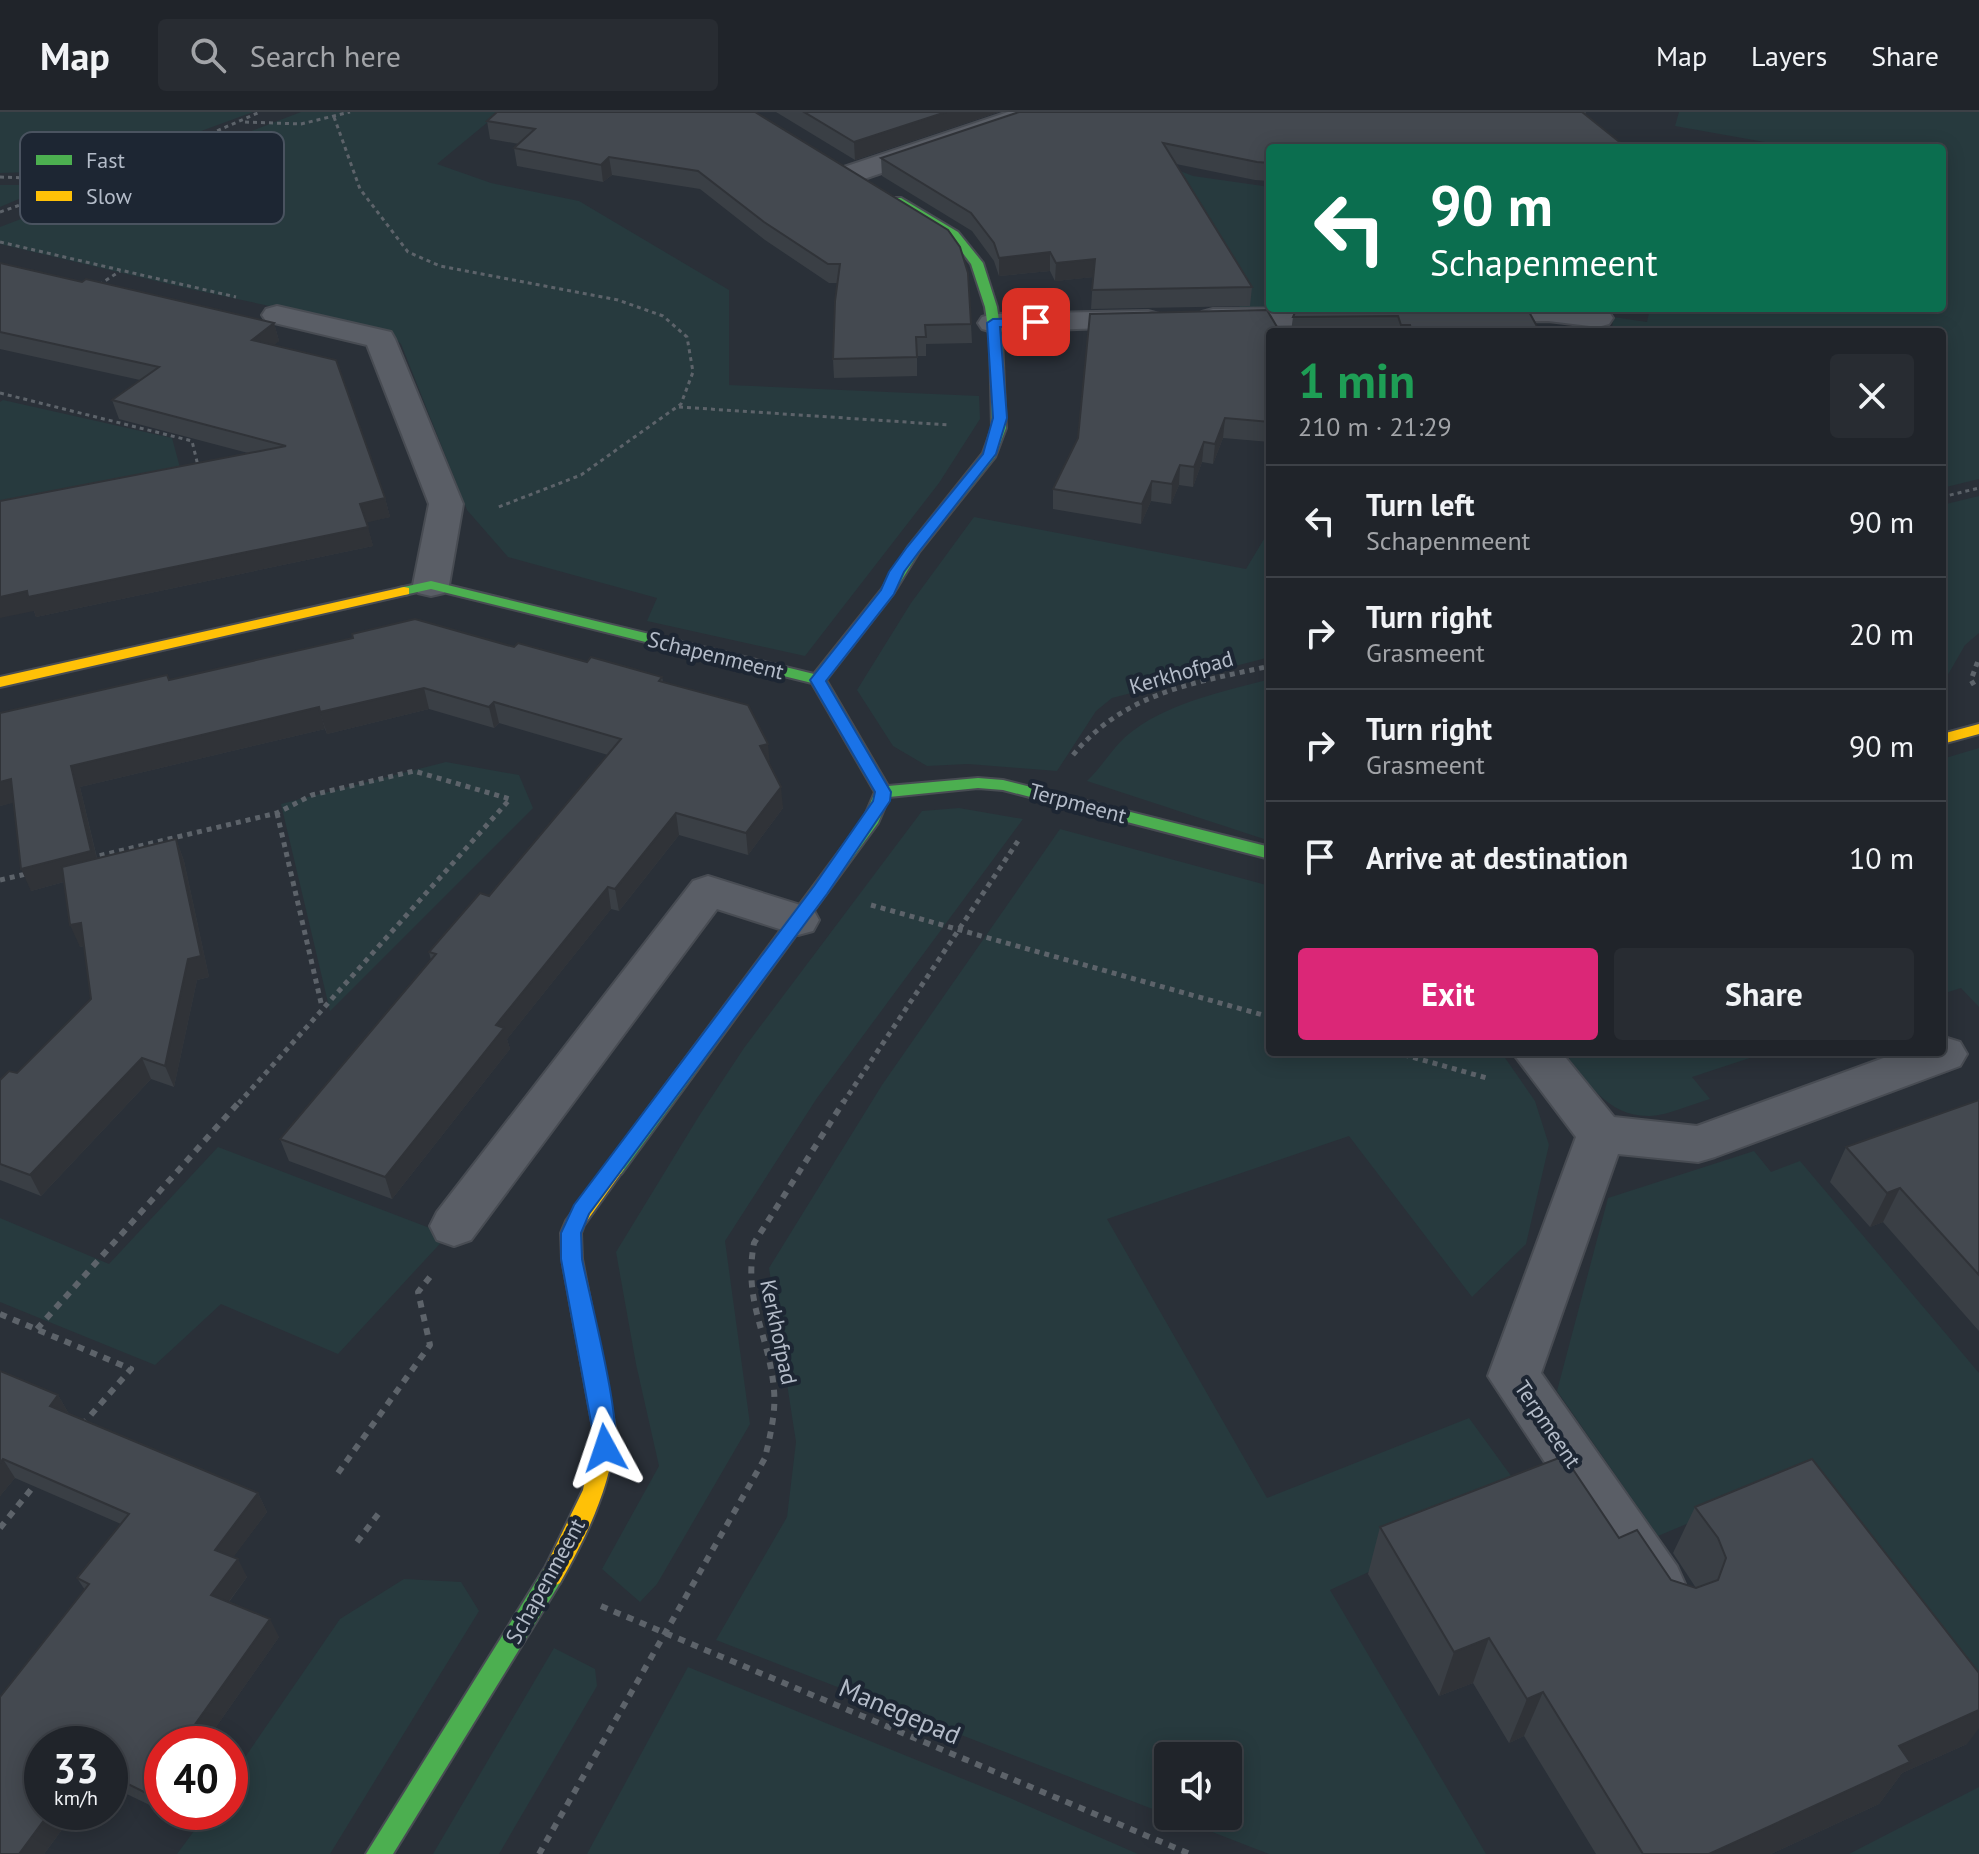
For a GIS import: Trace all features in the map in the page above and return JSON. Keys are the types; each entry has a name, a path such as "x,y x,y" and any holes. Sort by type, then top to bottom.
{"street":[{"path":"863,179 1034,112"},
{"path":"863,179 954,234 965,245 982,276 993,323 999,428 990,454 913,550 888,591 818,680 883,792"},
{"path":"1437,314 1548,312 1597,319"},
{"path":"277,315 380,339 446,504 431,585"},
{"path":"993,323 1375,315"},
{"name":"Schapenmeent","path":"0,682 431,585 818,680"},
{"path":"1946,738 1979,729"},
{"name":"Terpmeent","path":"883,792 968,784 1003,785 1266,852"},
{"name":"Schapenmeent","path":"379,1854 551,1577 571,1541 600,1470 605,1448 604,1424 572,1259 571,1233 576,1221 872,819 883,792"},
{"path":"454,1226 708,891 798,920"},
{"path":"1516,1066 1601,1134 1698,1144 1939,1056"},
{"name":"Terpmeent","path":"1601,1134 1514,1376 1672,1605"}],"path":[{"path":"218,132 260,112"},
{"path":"244,122 301,124 350,112"},
{"path":"334,117 360,189 408,252 440,266 618,300 663,316 687,337 693,372 681,404 581,475 487,512"},
{"path":"0,177 20,178"},
{"path":"0,212 20,205"},
{"path":"0,242 240,298"},
{"path":"89,291 121,270"},
{"path":"0,393 192,441 201,478"},
{"path":"679,407 999,428"},
{"path":"1946,496 1979,488"},
{"path":"1979,658 1971,680 1979,693"},
{"name":"Kerkhofpad","path":"1073,755 1092,729 1124,707 1155,695 1266,667"},
{"path":"37,1329 510,799 414,771 312,795 277,813 75,862"},
{"path":"277,813 322,1008"},
{"name":"Kerkhofpad","path":"539,1854 765,1458 770,1438 773,1383 747,1285 754,1243 956,929 1020,838"},
{"path":"0,880 30,873"},
{"path":"863,902 1266,1016"},
{"path":"1429,1056 1516,1066"},
{"path":"338,1473 430,1345 418,1292 434,1271"},
{"path":"0,1314 131,1369 76,1432"},
{"path":"0,1528 38,1480"},
{"path":"357,1542 382,1509"},
{"name":"Manegepad","path":"595,1604 1190,1854"}],"green space":[{"path":"0,112 253,112 199,132 20,132 20,172 0,173"},
{"path":"301,112 500,112 437,164 491,183 579,201 729,290 729,385 979,396 980,419 939,483 805,656 647,621 657,598 508,557 467,510 401,344 387,331 0,244 0,227 20,219 20,224 284,224 284,132 249,132"},
{"path":"1679,112 1979,112 1979,479 1946,487 1946,328 1612,328 1613,317 1647,322 1649,312 1946,312 1946,144 1776,144 1675,126"},
{"path":"1152,160 1193,176 1266,186 1266,310 1242,312 1225,276"},
{"path":"0,185 20,185 20,199 0,207"},
{"path":"3,400 172,438 183,479 0,514 0,402"},
{"path":"1979,496 1979,633 1965,645 1946,678 1946,504"},
{"path":"974,517 1246,569 1266,536 1266,658 1112,698 1096,711 1057,771 968,764 927,766 893,746 857,690 911,603"},
{"path":"1266,680 1266,840 1087,781 1134,730 1165,712 1199,698"},
{"path":"1979,748 1979,1007 1961,988 1946,993 1946,758"},
{"path":"446,762 519,775 533,808 330,1011 281,804"},
{"path":"959,808 1023,819 817,1098 725,1241 750,1424 657,1584 640,1602 602,1569 659,1466 636,1364 616,1252 744,1048 922,811"},
{"path":"1060,829 1266,885 1266,1056 1504,1056 1535,1101 1549,1145 1526,1244 1472,1297 1349,1136 1107,1219 1267,1498 1469,1418 1527,1498 1330,1590 1486,1854 1269,1854 1207,1830 1242,1830 1242,1742 1154,1742 1154,1810 716,1640 787,1517 796,1442 769,1268 882,1085"},
{"path":"1567,1056 1756,1056 1692,1077 1710,1099 1657,1115 1635,1115 1622,1111 1590,1086"},
{"path":"218,1147 448,1235 338,1354 221,1304 155,1365 0,1302 0,1218 109,1264"},
{"path":"1754,1151 1771,1172 1800,1161 1979,1373 1979,1714 1793,1479 1658,1536 1557,1391 1608,1198"},
{"path":"404,1579 461,1582 479,1611 330,1854 177,1854 195,1830 248,1830 248,1753 340,1619"},
{"path":"554,1648 595,1669 597,1686 499,1854 433,1854"},
{"path":"688,1667 1010,1798 1138,1854 587,1854"},
{"path":"1979,1787 1979,1854 1849,1854"}],"building":[{"path":"497,112 755,112 948,230 960,247 968,273 971,324 925,325 926,337 916,337 917,357 833,359 840,264 828,264 764,222 698,171 609,157 601,165 514,148 535,129 487,121"},
{"path":"804,112 946,112 854,142"},
{"path":"1019,112 1582,112 1622,144 1266,144 1266,163 1163,143 1252,287 1092,290 1095,259 1056,263 1050,252 999,258 994,243 971,213 881,158"},
{"path":"0,263 82,282 86,279 274,323 252,340 336,360 385,498 360,504 368,527 28,597 27,591 0,597 0,501 286,446 112,400 159,367 0,332"},
{"path":"1266,310 1278,328 1266,328 1266,422 1225,418 1215,444 1204,442 1194,467 1180,465 1172,484 1152,481 1142,504 1053,489 1078,438 1090,314"},
{"path":"1295,312 1529,312 1538,328 1411,328 1410,325 1401,325 1398,316 1293,317"},
{"path":"415,619 514,647 518,643 587,662 591,657 662,677 659,681 748,705 768,744 760,746 781,787 746,833 676,813 615,889 608,887 496,1025 504,1028 385,1177 280,1139 436,954 429,952 480,893 489,896 621,739 494,702 489,707 424,688 320,712 319,707 71,766 91,851 21,869 11,779 0,782 0,713 167,675 169,680 353,638 352,634"},
{"path":"176,839 201,956 188,959 165,1066 142,1058 30,1175 0,1164 0,1080 9,1071 17,1073 91,999 81,923 70,925 62,867"},
{"path":"1979,1100 1979,1275 1900,1188 1887,1193 1846,1147"},
{"path":"0,1371 58,1395 50,1406 258,1493 215,1550 238,1559 211,1595 270,1619 194,1726 144,1726 144,1792 128,1784 128,1726 24,1726 24,1830 37,1830 19,1854 0,1854 0,1697 89,1584 77,1578 129,1514 3,1459 0,1463"},
{"path":"1564,1456 1619,1538 1637,1530 1671,1580 1696,1588 1718,1580 1726,1558 1718,1538 1695,1507 1812,1459 1979,1673 1979,1710 1899,1746 1910,1762 1709,1854 1643,1854 1543,1692 1527,1699 1489,1638 1454,1652 1380,1527"}],"traffic: fast":[{"path":"818,680 888,591 913,550 990,454 999,428 996,341 991,307 977,263 954,234 897,200"},
{"path":"404,591 431,585 818,680 883,792 872,819 614,1169"},
{"path":"883,792 978,783 1003,785 1266,852"},
{"path":"379,1854 552,1576"}],"traffic: slow":[{"path":"0,682 404,591"},
{"path":"1946,738 1979,729"},
{"path":"552,1576 594,1490 605,1433 572,1259 571,1233 576,1221 614,1169"}],"route":[{"path":"605,1448 603,1415 572,1259 571,1233 581,1210 872,819 883,792 818,680 888,591 913,550 990,454 1000,418 993,323 1036,322"}]}
